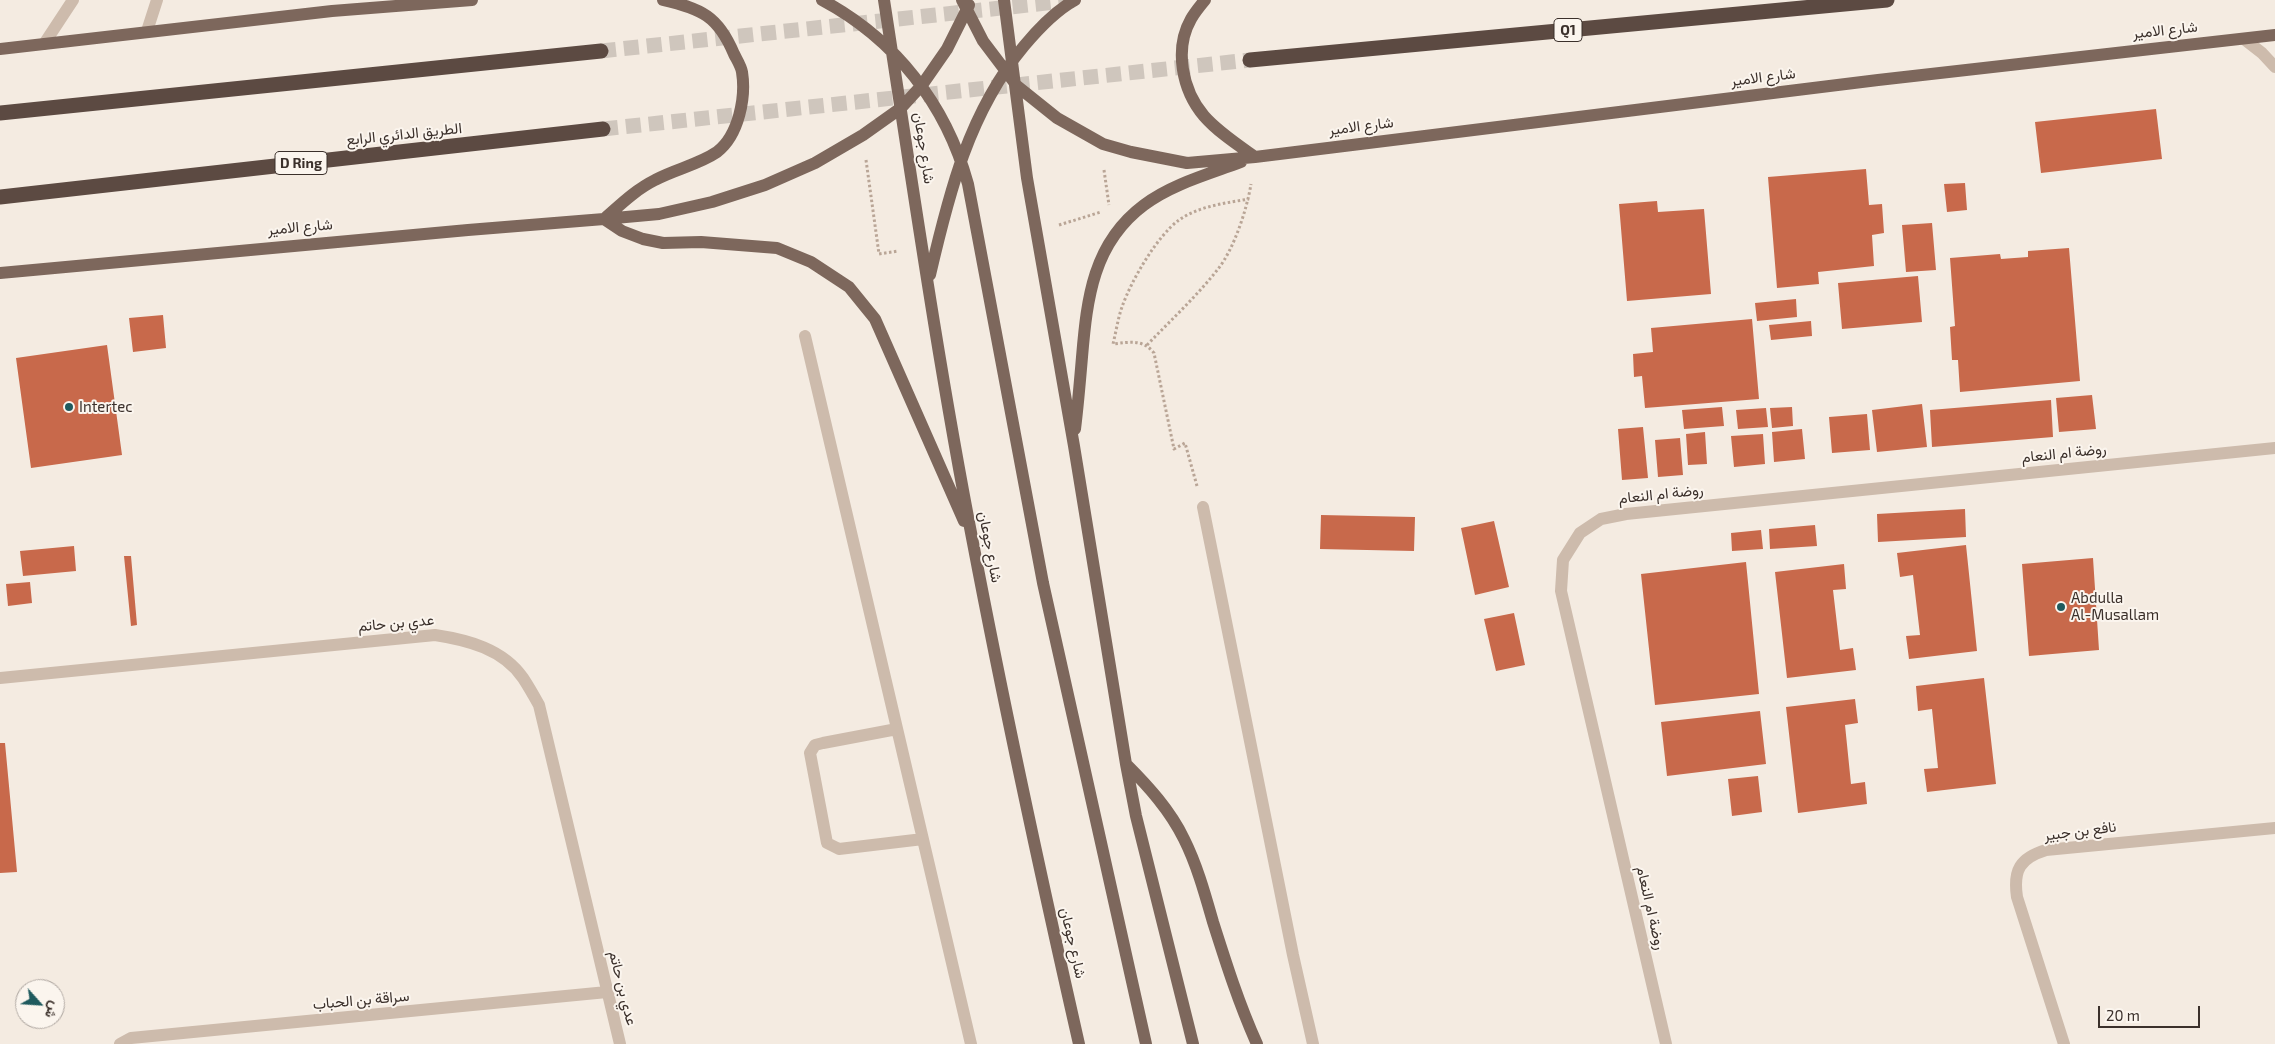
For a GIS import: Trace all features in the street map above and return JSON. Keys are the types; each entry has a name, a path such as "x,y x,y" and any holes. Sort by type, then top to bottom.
{"highway":[{"name":"Q1","path":"1250,60 1887,0"},
{"path":"0,113 601,51"},
{"name":"الطريق الدائري الرابع","path":"0,196 603,130"}],"main road":[{"path":"0,49 332,11 472,0"},
{"path":"664,0 704,12 727,38 742,70 743,99 733,132 718,151 692,165 656,179 636,191 604,219 622,231 643,239 662,243 702,242 777,248 811,262 848,287 875,319 972,540"},
{"path":"822,0 850,15 892,51 922,86 944,119 961,157 972,202 1043,582 1146,1044"},
{"name":"شارع جوعان","path":"884,0 928,284 972,540 1032,840 1079,1044"},
{"path":"1004,0 1017,86 1027,178 1074,446 1126,764 1138,826 1193,1044"},
{"path":"928,284 946,202 961,157 980,113 1004,72 1040,26 1075,0"},
{"path":"1204,0 1190,20 1183,45 1182,70 1190,95 1204,116 1255,156"},
{"path":"966,4 983,41 1004,72 1017,86 1057,118 1103,144 1131,152 1187,163 1255,156"},
{"name":"شارع الامير","path":"0,273 659,214 712,202 765,186 815,162 863,135 901,108 922,86 947,49 966,4"},
{"name":"شارع الامير","path":"1255,156 1878,80 2275,35"},
{"path":"1074,446 1084,325 1090,286 1105,249 1124,222 1144,204 1166,191 1255,156"},
{"path":"1126,764 1168,810 1186,843 1199,875 1230,976 1257,1044"}],"street":[{"path":"44,44 73,0"},
{"path":"147,31 157,0"},
{"path":"2244,39 2262,53 2275,67"},
{"path":"805,336 971,1044"},
{"name":"روضة ام النعام","path":"1666,1044 1562,591 1563,560 1580,533 1601,519 1626,514 2275,448"},
{"path":"1203,507 1293,955 1313,1044"},
{"name":"عدي بن حاتم","path":"0,678 435,635 468,640 498,654 522,677 539,705 620,1044"},
{"path":"898,729 823,742 815,745 810,753 827,843 839,849 923,839"},
{"name":"نافع بن جبير","path":"2064,1044 2017,897 2014,881 2019,866 2030,854 2046,850 2275,828"},
{"name":"سراقة بن الحباب","path":"120,1044 131,1038 607,992"}],"path":[{"path":"863,135 879,254 922,247"},
{"path":"1147,345 1219,269 1231,246 1249,199 1255,156"},
{"path":"1037,232 1110,209 1104,170"},
{"path":"1203,507 1186,444 1174,449 1154,353 1147,345 1136,342 1113,344 1122,307 1137,274 1154,247 1179,220 1211,206 1249,199"}],"building":[{"path":"2156,109 2162,159 2041,173 2035,122"},
{"path":"1866,169 1869,205 1882,204 1884,233 1872,235 1874,266 1818,272 1819,284 1777,288 1768,177"},
{"path":"1965,183 1967,210 1947,212 1944,184"},
{"path":"1657,201 1658,212 1704,209 1711,294 1627,301 1619,204"},
{"path":"1932,223 1936,270 1906,272 1902,225"},
{"path":"2069,248 2080,381 1960,392 1958,360 1952,360 1950,327 1955,326 1950,258 2000,254 2001,259 2028,257 2028,251"},
{"path":"1918,276 1922,322 1842,329 1838,283"},
{"path":"1796,299 1797,317 1757,321 1755,303"},
{"path":"163,315 166,348 133,352 129,318"},
{"path":"1752,319 1759,399 1645,408 1642,376 1634,377 1633,354 1653,352 1651,328"},
{"path":"1811,321 1812,336 1771,340 1769,325"},
{"name":"Intertec","path":"107,345 122,455 31,468 16,358"},
{"path":"2092,395 2096,429 2059,432 2056,398"},
{"path":"2051,400 2053,437 1932,447 1930,410"},
{"path":"1922,404 1927,447 1877,452 1872,410"},
{"path":"1722,407 1724,426 1684,429 1682,410"},
{"path":"1792,407 1793,426 1772,428 1770,408"},
{"path":"1766,408 1768,427 1738,429 1736,410"},
{"path":"1867,414 1870,450 1832,453 1829,417"},
{"path":"1643,427 1648,478 1622,480 1618,429"},
{"path":"1802,429 1805,459 1774,462 1772,432"},
{"path":"1705,432 1707,464 1688,465 1686,434"},
{"path":"1763,434 1765,464 1734,467 1731,436"},
{"path":"1680,438 1683,475 1658,477 1655,440"},
{"path":"1965,509 1966,537 1878,542 1877,514"},
{"path":"1321,515 1415,517 1414,551 1320,549"},
{"path":"1494,521 1509,587 1475,595 1461,528"},
{"path":"1815,525 1817,546 1770,549 1769,529"},
{"path":"1761,530 1763,549 1732,551 1731,533"},
{"path":"1966,545 1977,651 1909,659 1906,636 1920,635 1913,575 1900,577 1897,553"},
{"path":"74,546 76,571 23,576 20,551"},
{"path":"124,556 131,556 137,625 131,626"},
{"name":"Abdulla Al-Musallam","path":"2093,558 2099,650 2029,656 2022,564"},
{"path":"1746,562 1759,694 1655,705 1641,574"},
{"path":"1844,564 1846,589 1833,590 1840,650 1853,648 1856,670 1787,678 1775,572"},
{"path":"30,582 32,603 8,606 6,584"},
{"path":"1514,613 1525,665 1496,671 1484,619"},
{"path":"1984,678 1996,784 1927,792 1924,769 1938,768 1932,709 1918,711 1916,686"},
{"path":"1855,699 1858,723 1845,725 1851,784 1865,782 1867,804 1798,813 1786,707"},
{"path":"1760,711 1766,764 1667,776 1661,722"},
{"path":"0,743 5,743 17,872 0,873"},
{"path":"1758,776 1762,812 1732,816 1728,779"}],"tunnel":[{"path":"601,51 1075,0"},
{"path":"603,129 1250,60"}],"place":[{"name":"Intertec","path":"69,407"},
{"name":"Abdulla Al-Musallam","path":"2061,607"}]}
